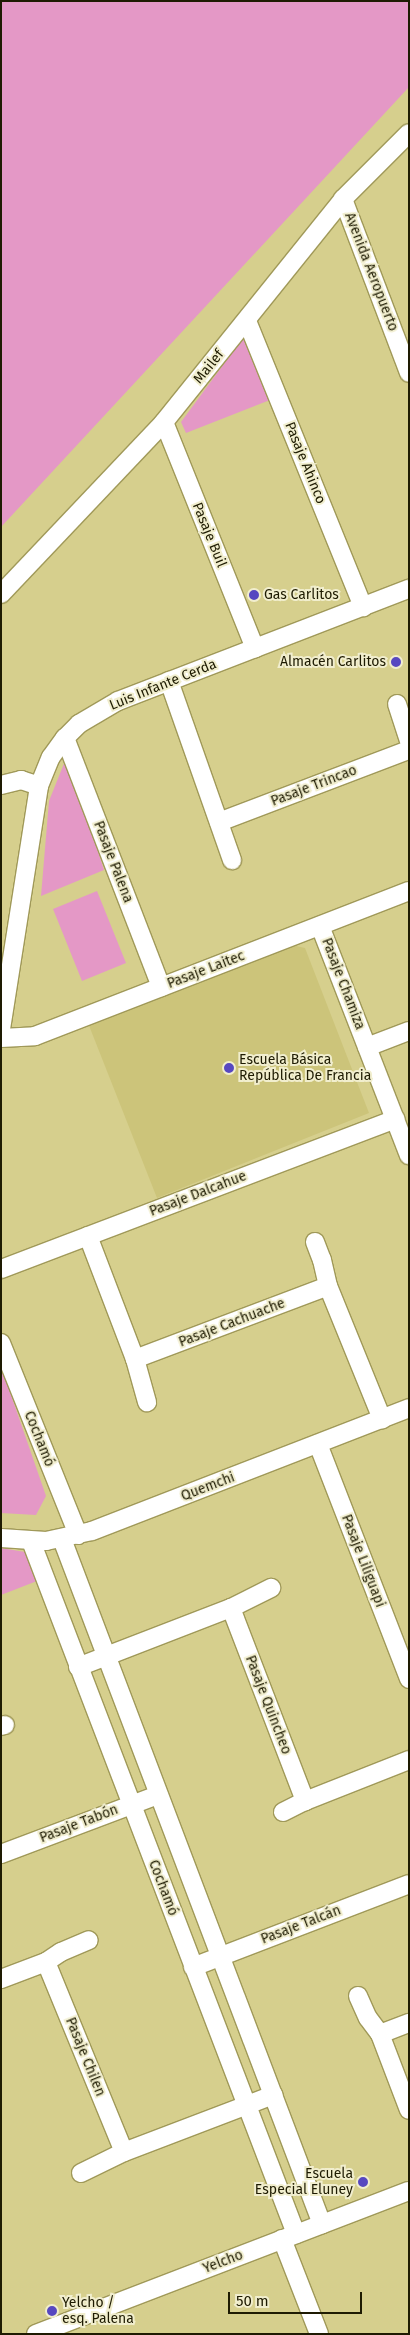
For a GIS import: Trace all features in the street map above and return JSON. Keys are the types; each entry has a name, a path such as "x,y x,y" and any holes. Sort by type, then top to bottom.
{"street":[{"name":"Mailef","path":"1,594 164,422 343,200 409,132"},
{"name":"Avenida Aeropuerto","path":"343,200 407,364"},
{"name":"Pasaje Ahinco","path":"247,321 363,606"},
{"name":"Pasaje Buil","path":"164,422 255,648"},
{"name":"Luis Infante Cerda","path":"1,1029 5,985 39,786 51,757 65,738 79,724 118,701 409,589"},
{"path":"169,681 232,860"},
{"path":"397,704 409,742"},
{"name":"Pasaje Palena","path":"65,738 161,987"},
{"name":"Pasaje Trincao","path":"219,822 409,750"},
{"path":"1,785 21,780 39,786"},
{"name":"Pasaje Laitec","path":"1,1038 34,1036 409,891"},
{"name":"Pasaje Chamiza","path":"320,926 409,1155"},
{"path":"367,1047 409,1031"},
{"name":"Pasaje Dalcahue","path":"1,1269 395,1119"},
{"path":"88,1236 136,1359 147,1402"},
{"path":"315,1242 322,1260 328,1286 382,1419"},
{"name":"Pasaje Cachuache","path":"136,1359 328,1286"},
{"name":"Cochamó","path":"1,1343 70,1537 105,1657 322,2224"},
{"name":"Quemchi","path":"1,1538 31,1542 70,1537 409,1408"},
{"name":"Pasaje Liliguapi","path":"318,1444 409,1679"},
{"name":"Cochamó","path":"31,1542 246,2105 319,2334"},
{"path":"78,1667 231,1608 271,1588"},
{"name":"Pasaje Quincheo","path":"231,1608 304,1801"},
{"path":"283,1812 304,1801 409,1760"},
{"name":"Pasaje Tabón","path":"1,1854 158,1795"},
{"name":"Pasaje Talcán","path":"193,1967 409,1884"},
{"path":"1,1979 46,1962 61,1952 89,1940"},
{"name":"Pasaje Chilen","path":"46,1962 124,2152"},
{"path":"358,1996 368,2018 380,2034 409,2110"},
{"path":"380,2034 409,2023"},
{"path":"81,2173 124,2152 273,2095"},
{"name":"Yelcho","path":"36,2334 409,2191"}],"shaded area":[{"path":"1,1 409,1 409,87 1,527"},
{"path":"246,334 270,400 186,433 181,422"},
{"path":"67,756 104,870 41,896 49,801"},
{"path":"97,891 126,963 82,981 53,909"},
{"name":"Escuela Básica República De Francia","path":"292,945 305,948 369,1113 157,1198 88,1023"},
{"path":"1,1366 46,1496 36,1515 1,1513"},
{"path":"1,1548 25,1552 37,1581 1,1595"}],"place":[{"name":"Gas Carlitos","path":"254,595"},
{"name":"Almacén Carlitos","path":"396,662"},
{"name":"Escuela Básica República De Francia","path":"229,1068"},
{"name":"Escuela Especial Eluney","path":"363,2182"},
{"name":"Yelcho / esq. Palena","path":"52,2311"}]}
